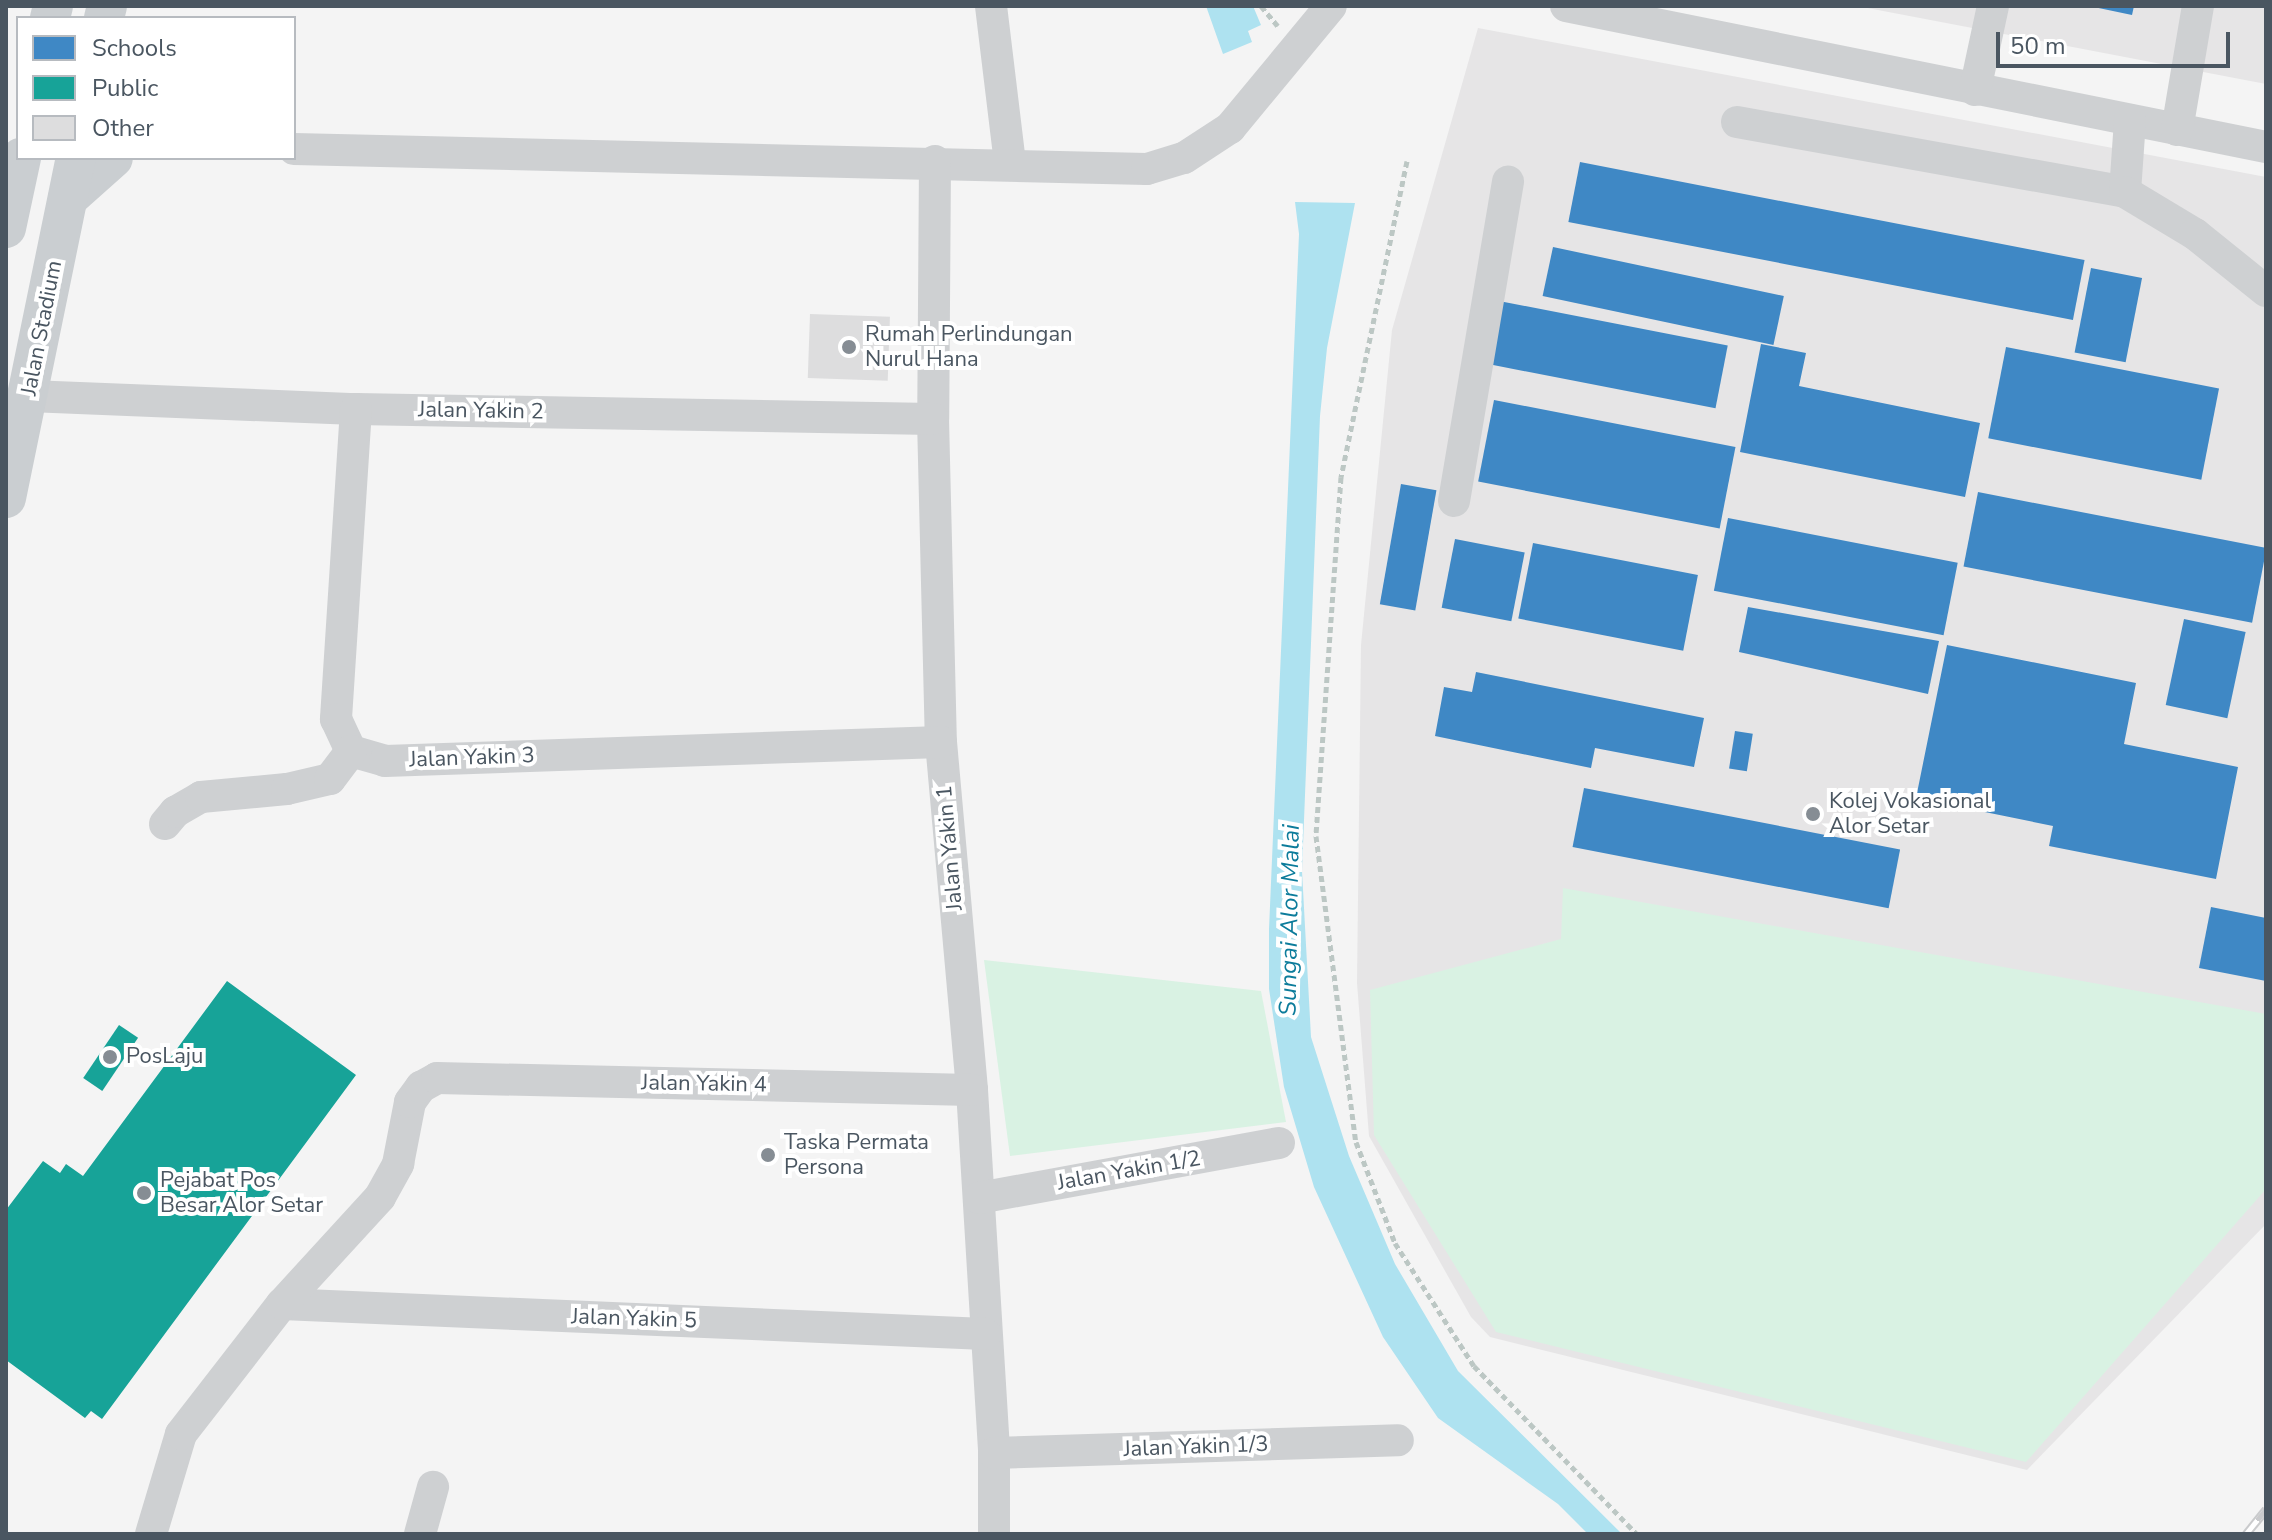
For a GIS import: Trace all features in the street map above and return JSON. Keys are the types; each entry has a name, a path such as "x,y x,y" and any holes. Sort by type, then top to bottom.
{"main road":[{"path":"6,228 21,160"},
{"name":"Jalan Stadium","path":"6,498 76,160"},
{"path":"68,198 111,160"}],"street":[{"path":"991,6 1010,163"},
{"path":"296,149 935,161 1147,169 1184,158 1230,128 1331,6"},
{"path":"1566,6 2266,147"},
{"path":"1975,90 1993,6"},
{"path":"2177,130 2198,6"},
{"path":"2125,192 2130,120"},
{"path":"1737,122 2125,192 2195,234 2266,291"},
{"name":"Jalan Yakin 1","path":"935,161 933,419 941,742 972,1090 994,1453 994,1534"},
{"path":"1454,501 1508,182"},
{"name":"Jalan Yakin 2","path":"29,396 356,409 933,419"},
{"path":"165,824 186,803 201,797 287,789 330,779 351,751 336,719 356,409"},
{"name":"Jalan Yakin 3","path":"351,751 385,761 941,742"},
{"name":"Jalan Yakin 4","path":"282,1304 380,1197 398,1164 410,1102 421,1087 437,1078 972,1090"},
{"name":"Jalan Yakin 1/2","path":"979,1198 1279,1143"},
{"path":"151,1534 181,1434 282,1304"},
{"name":"Jalan Yakin 5","path":"282,1304 985,1334"},
{"name":"Jalan Yakin 1/3","path":"994,1453 1398,1440"},
{"path":"420,1534 433,1487"}],"path":[{"path":"1407,161 1341,477 1316,836 1356,1142 1395,1243 1474,1366 1637,1534"}],"shaded area":[{"path":"1857,6 2266,6 2266,84"},
{"name":"Kolej Vokasional Alor Setar","path":"1478,28 2266,177 2266,1224 2027,1470 1490,1337 1471,1317 1369,1136 1357,983 1361,645 1392,330"}],"green space":[{"path":"1563,888 2266,1014 2266,1189 2026,1462 1496,1332 1374,1135 1370,990 1561,939"},
{"path":"984,960 1261,991 1286,1122 1010,1156"}],"water":[{"path":"1206,6 1253,6 1261,25 1248,31 1252,42 1223,54"},
{"name":"Sungai Alor Malai","path":"1295,202 1355,203 1327,348 1320,416 1302,871 1311,1037 1349,1156 1395,1264 1458,1371 1622,1534 1588,1534 1558,1504 1438,1418 1383,1337 1314,1187 1284,1087 1269,989 1269,929 1299,234"}],"building: Schools":[{"path":"2089,6 2134,6 2132,15"},
{"path":"1580,162 2085,260 2073,320 1568,222"},
{"path":"1553,247 1784,296 1773,345 1543,296"},
{"path":"2091,268 2142,278 2126,362 2075,352"},
{"path":"1499,301 1728,345 1716,408 1487,364"},
{"path":"1761,344 1806,353 1799,386 1980,423 1965,497 1740,452"},
{"path":"2006,347 2219,388 2201,480 1988,438"},
{"path":"1494,400 1735,447 1720,528 1478,481"},
{"path":"1401,484 1436,490 1415,610 1380,604"},
{"path":"1978,492 2266,548 2252,623 1963,567"},
{"path":"1728,518 1958,563 1944,635 1714,591"},
{"path":"1455,539 1525,553 1511,621 1442,608"},
{"path":"1533,543 1698,575 1683,651 1518,619"},
{"path":"1748,607 1939,641 1928,694 1739,652"},
{"path":"2184,619 2246,632 2227,718 2166,705"},
{"path":"1947,645 2136,683 2124,744 2238,767 2216,879 2049,846 2053,826 1916,798"},
{"path":"1476,672 1704,718 1694,767 1595,748 1591,768 1435,736 1444,687 1472,692"},
{"path":"1735,731 1753,734 1747,771 1729,769"},
{"path":"1584,788 1900,849 1889,908 1573,847"},
{"path":"2211,907 2266,918 2266,981 2199,968"}],"building: Public":[{"name":"Pejabat Pos Besar Alor Setar","path":"227,981 356,1075 102,1419 91,1411 85,1418 6,1360 6,1210 43,1161 60,1173 66,1164 83,1176"},
{"name":"PosLaju","path":"119,1025 138,1038 102,1091 83,1078"}],"building: Other":[{"name":"Rumah Perlindungan Nurul Hana","path":"810,314 890,317 888,381 808,378"}],"railway":[{"path":"2246,1534 2266,1509"}],"place":[{"name":"Rumah Perlindungan Nurul Hana","path":"849,347"},
{"name":"Kolej Vokasional Alor Setar","path":"1813,814"},
{"name":"PosLaju","path":"110,1057"},
{"name":"Taska Permata Persona","path":"768,1155"},
{"name":"Pejabat Pos Besar Alor Setar","path":"144,1193"}]}
